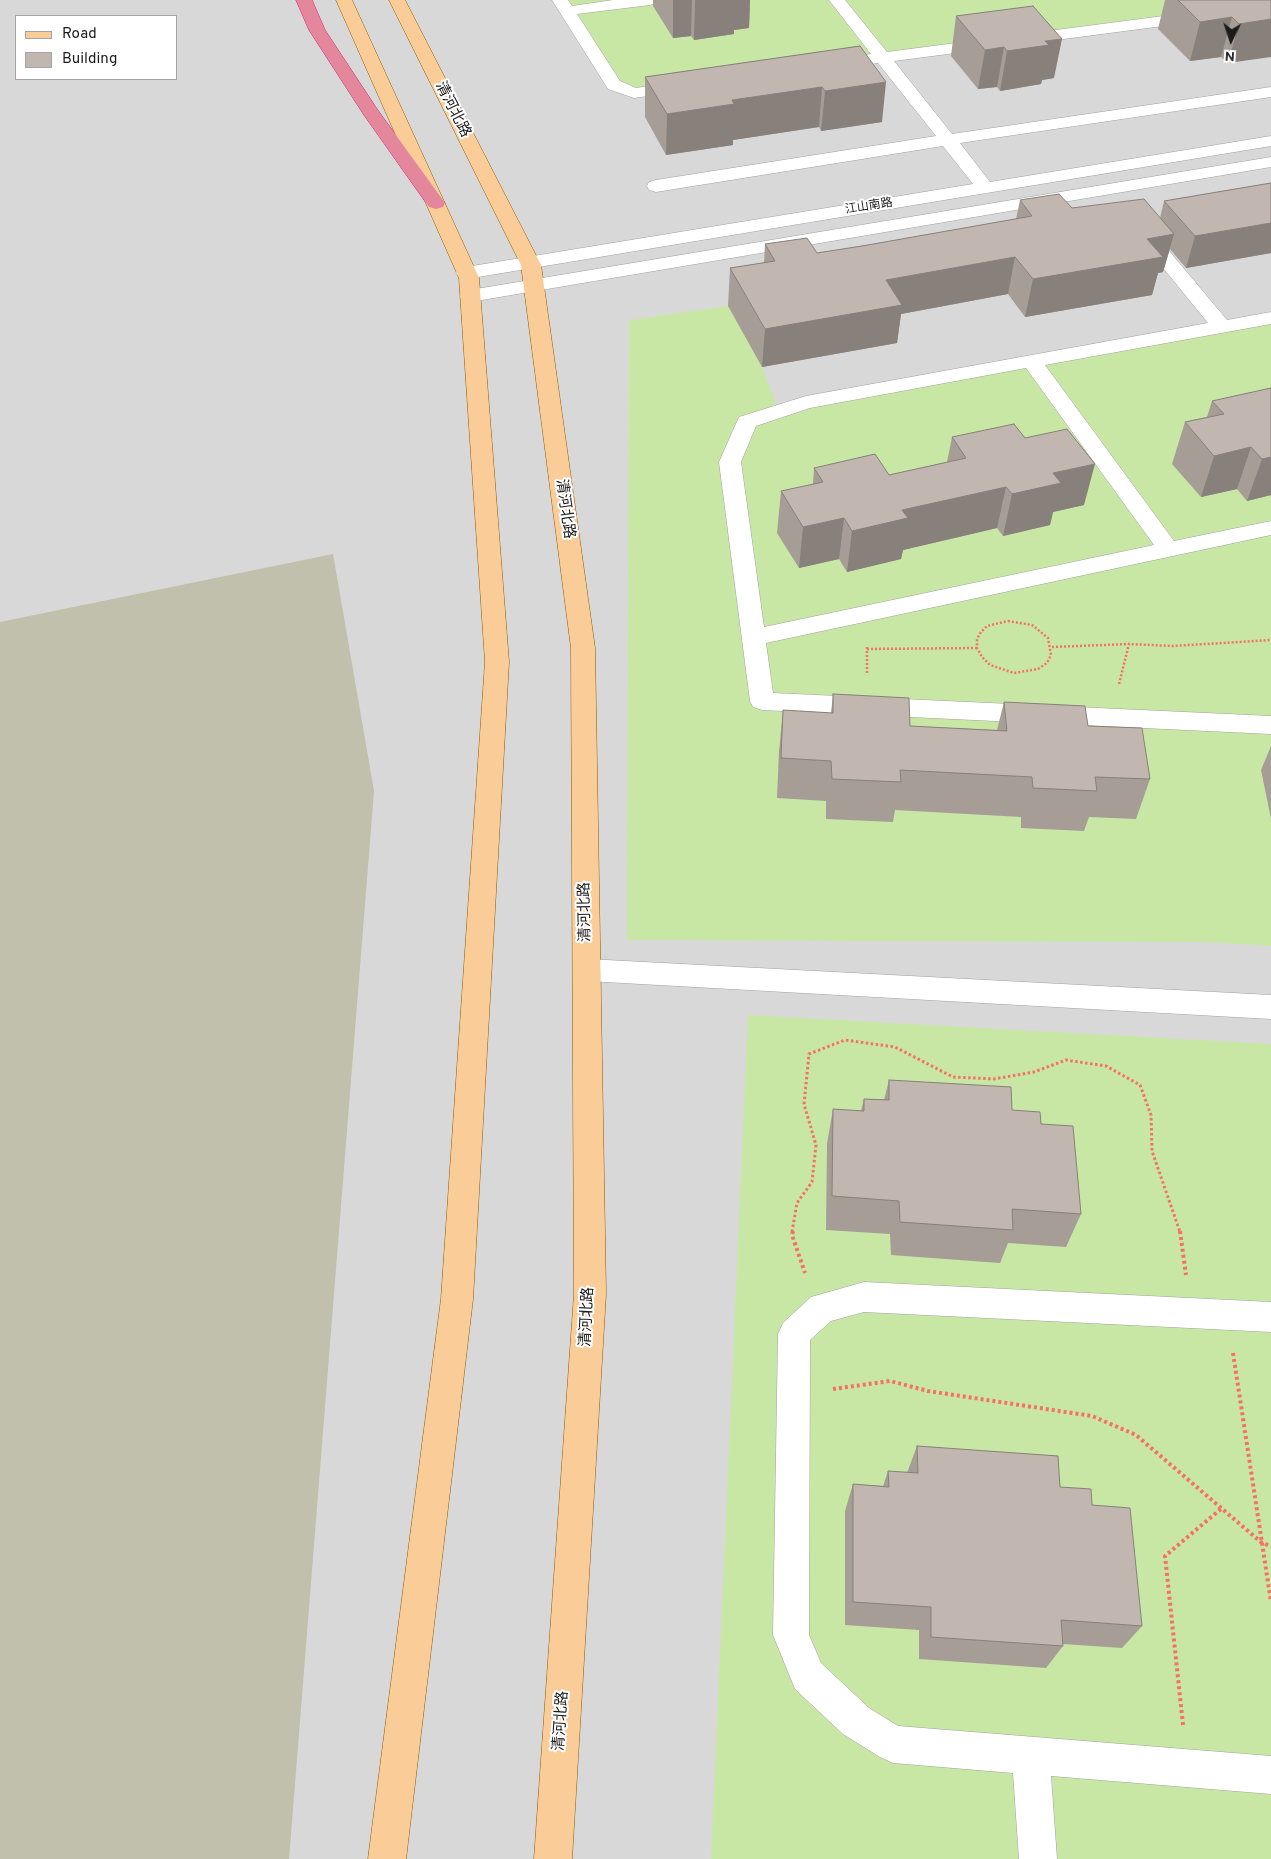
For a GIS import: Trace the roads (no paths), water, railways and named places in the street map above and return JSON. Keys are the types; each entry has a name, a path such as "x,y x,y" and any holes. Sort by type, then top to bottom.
{"highway":[{"path":"304,0 317,30 370,111 436,203"}],"main road":[{"path":"344,0 436,203 468,285 497,662 457,1299 387,1859"},
{"name":"清河北路","path":"397,0 532,274 583,648 590,1294 553,1859"}],"street":[{"path":"650,0 564,5 614,86 634,93 694,85"},
{"path":"837,0 985,188"},
{"path":"822,66 1271,6"},
{"path":"656,186 947,140 1271,92"},
{"name":"江山南路","path":"468,285 985,188 1271,140"},
{"name":"江山南路","path":"532,274 1108,190 1271,162"},
{"path":"1108,190 1120,205"},
{"path":"1133,220 1222,327"},
{"path":"1271,318 806,402 747,422 730,462 762,702 1271,725"},
{"path":"1032,361 1169,550"},
{"path":"753,638 1271,528"},
{"path":"586,970 1271,1007"},
{"path":"1271,1317 864,1297 822,1308 794,1334 791,1635 808,1676 856,1721 893,1744 1271,1775"},
{"path":"1030,1756 1038,1859"}]}
